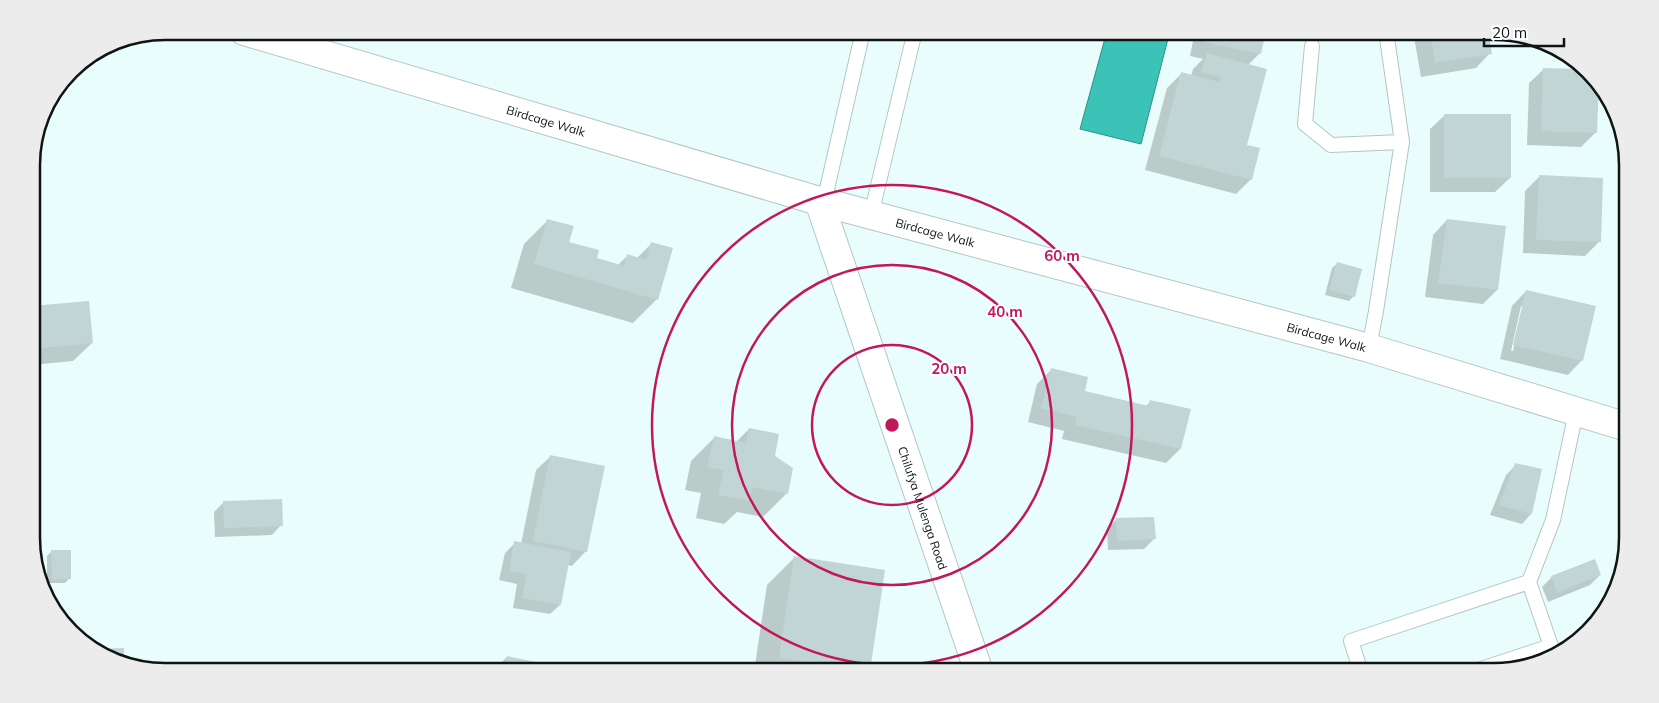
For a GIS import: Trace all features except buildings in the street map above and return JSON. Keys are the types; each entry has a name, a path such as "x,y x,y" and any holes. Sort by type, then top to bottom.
{"street":[{"name":"Birdcage Walk","path":"275,40 821,201 1369,348 1619,425"},
{"name":"Chilufya Mulenga Road","path":"821,201 976,663"}],"lane":[{"path":"821,201 861,40"},
{"path":"871,215 913,40"},
{"path":"1369,348 1402,142 1387,40"},
{"path":"1312,46 1304,124 1331,145 1402,142"},
{"path":"1501,663 1551,646 1529,582 1553,520 1576,412"},
{"path":"1358,663 1351,641 1529,582"}],"water":[{"path":"1105,40 1168,40 1141,144 1080,129"}]}
